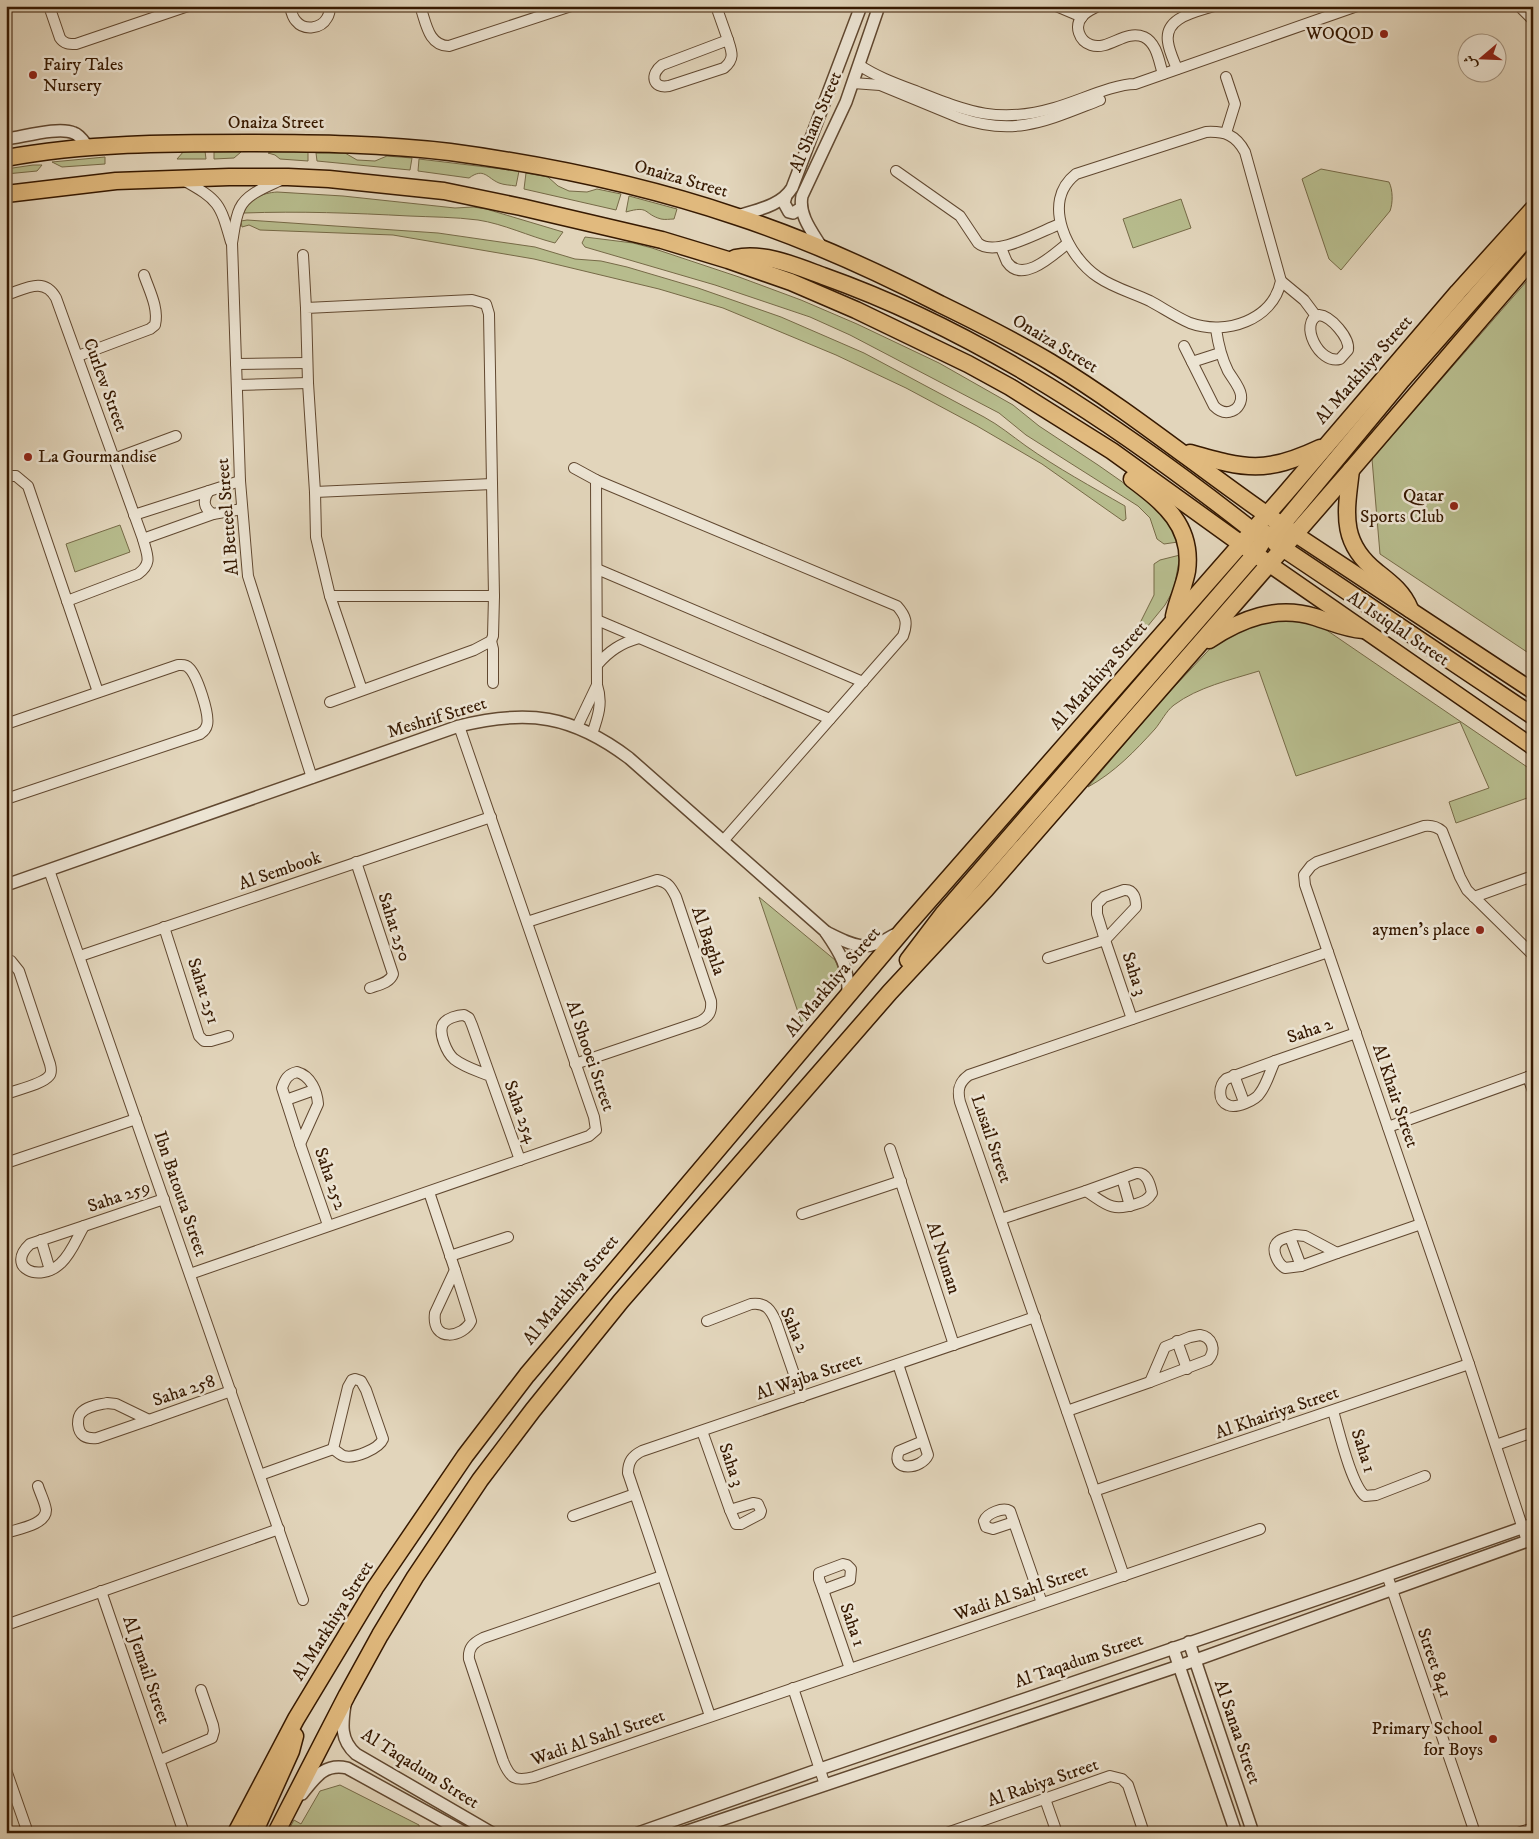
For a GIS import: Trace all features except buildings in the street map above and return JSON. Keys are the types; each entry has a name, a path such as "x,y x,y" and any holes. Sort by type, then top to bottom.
{"highway":[{"name":"Onaiza Street","path":"6,158 88,147 180,143 290,143 395,147 449,152 584,174 674,197 738,216 822,248 996,332 1049,362 1115,404 1267,514"},
{"path":"6,194 116,182 183,179 288,177 390,184 444,191 662,240 728,260 799,286 928,343 1010,387 1112,451 1241,544"},
{"name":"Al Markhiya Street","path":"1268,538 1267,514 1452,299 1533,209"},
{"path":"890,992 911,954 943,914 1402,380 1533,231"},
{"path":"728,260 752,256 783,262 849,285 911,312 1014,367 1103,420 1268,538 1533,716"},
{"path":"1268,538 1295,534 1533,258"},
{"path":"1178,449 1227,464 1245,467 1274,466 1326,445"},
{"path":"1112,451 1115,458 1131,478 1166,506 1181,530 1187,551 1187,570 1173,621"},
{"path":"1351,470 1346,518 1354,546 1366,563 1399,590 1410,609"},
{"name":"Al Istiqlal Street","path":"1241,544 1268,538 1269,564"},
{"name":"Al Markhiya Street","path":"236,1833 296,1719 375,1588 465,1456 527,1374 904,929 1241,544"},
{"path":"279,1825 347,1695 415,1577 480,1480 533,1410 622,1301 890,992 986,889 1269,564"},
{"path":"1191,653 1227,628 1255,616 1270,613 1286,612 1312,616 1341,626 1363,630"},
{"path":"254,1833 291,1751 295,1736 296,1719"}],"main road":[{"name":"Al Istiqlal Street","path":"1295,534 1533,691"},
{"name":"Al Istiqlal Street","path":"1269,564 1533,747"}],"street":[{"path":"49,6 60,38 63,42 69,44 76,44 188,6"},
{"path":"290,6 296,22 301,26 312,28 324,23 328,17 330,6"},
{"path":"420,6 432,39 442,46 458,44 543,11 571,6"},
{"path":"716,6 728,40 732,58 730,63 724,68 669,86 663,87 654,81 654,74 662,65 728,40"},
{"name":"Al Sham Street","path":"738,216 778,202 786,196 795,180 861,6"},
{"name":"Al Sham Street","path":"801,208 802,196 839,118 880,6"},
{"path":"1056,6 1082,16"},
{"path":"1098,6 1082,16 1078,25 1080,35 1085,42 1090,45 1100,46 1131,35 1142,36 1154,46 1163,74"},
{"path":"1177,69 1168,42 1171,28 1182,17 1214,6"},
{"path":"859,65 880,77 964,110 977,113 1018,116 1045,111 1125,85 1135,84 1357,6"},
{"path":"1519,6 1533,20"},
{"path":"1226,77 1235,104 1226,133"},
{"path":"853,83 880,85 973,122 1015,127 1055,118 1126,90 1135,84"},
{"path":"6,139 69,131 76,133 88,147"},
{"path":"1206,132 1226,133 1234,136 1240,142 1245,152 1282,281 1279,292 1270,305 1258,315 1244,322 1216,329 1189,322 1149,300 1098,278 1086,267 1068,243 1060,224 1059,213 1064,188 1069,179 1076,174 1206,132"},
{"path":"896,170 960,216 982,247 990,249 1001,248 1060,224"},
{"name":"Al Betteel Street","path":"288,177 256,193 240,207 232,243 240,481 245,555 250,585 312,778"},
{"name":"Al Betteel Street","path":"183,179 206,192 218,204 232,243"},
{"path":"786,196 784,203 788,212 793,213 801,208 822,248"},
{"path":"1001,248 1008,263 1020,270 1029,270 1039,265 1068,243"},
{"path":"303,255 316,537 330,596 362,690"},
{"path":"78,356 150,329 155,325 157,318 156,309 144,274"},
{"path":"1282,281 1304,300 1316,316"},
{"name":"Curlew Street","path":"6,295 41,285 52,291 78,356 143,539 149,561 145,569 138,574 66,601"},
{"path":"306,308 472,300 486,304 489,314 494,596 493,636 491,641 493,649 493,683"},
{"path":"1316,316 1326,316 1347,338 1349,346 1344,356 1332,360 1319,349 1312,336 1310,327 1311,320 1316,316"},
{"path":"1184,346 1214,406 1222,412 1231,412 1239,406 1241,401 1240,392 1220,353 1216,329"},
{"path":"1192,362 1220,353"},
{"path":"236,364 307,363"},
{"path":"237,385 308,383"},
{"path":"114,459 176,436"},
{"path":"574,468 596,480 897,606 905,614 907,626 903,636 723,841"},
{"path":"6,476 16,476 28,486 98,692"},
{"path":"592,734 600,704 597,685 596,480"},
{"path":"134,515 240,481"},
{"path":"315,492 492,484"},
{"path":"209,491 204,499 204,504 213,514"},
{"path":"143,539 213,514 242,509"},
{"path":"597,568 863,682"},
{"path":"330,596 494,596"},
{"path":"597,620 830,719"},
{"path":"597,665 609,652 639,638"},
{"path":"330,702 474,650 491,641"},
{"path":"6,724 178,665 185,665 190,668 195,676 208,715 206,730 200,734 6,799"},
{"path":"577,727 597,685"},
{"name":"Meshrif Street","path":"6,885 459,726 513,716 555,720 577,727 606,741 629,758 825,931 844,961 848,978 848,996"},
{"name":"Al Shooei Street","path":"190,1274 589,1136 596,1130 594,1117 528,922 459,726"},
{"name":"Al Sembook","path":"80,956 491,817"},
{"name":"Al Khair Street","path":"1474,897 1463,884 1442,831 1431,825 1316,862 1306,871 1304,880 1496,1445 1528,1525 1530,1540"},
{"name":"Sahat 250","path":"356,862 393,974 392,978 388,981 370,988"},
{"name":"Ibn Batouta Street","path":"49,870 303,1600"},
{"path":"1533,876 1474,897 1533,955"},
{"name":"Al Baghla","path":"528,922 657,880 665,882 672,887 676,896 711,1001 710,1014 699,1022 576,1064"},
{"name":"Saha 3","path":"1048,958 1105,940 1136,907 1133,892 1128,890 1104,897 1097,904 1097,914 1105,940 1132,1019"},
{"name":"Sahat 251","path":"164,927 200,1036 204,1041 228,1036"},
{"name":"Meshrif Street","path":"825,931 858,946 872,946 883,942 904,929"},
{"name":"Lusail Street","path":"1124,1576 958,1095 960,1084 969,1075 1328,952"},
{"path":"6,959 18,971 50,1064 51,1072 50,1076 43,1081 6,1094"},
{"name":"Saha 254","path":"490,1076 452,1058 442,1033 443,1024 446,1021 464,1014 469,1018 490,1076 520,1160"},
{"name":"Saha 2","path":"1234,1075 1356,1033"},
{"name":"Saha 2","path":"1244,1102 1260,1095 1275,1060"},
{"name":"Saha 252","path":"300,1144 316,1111 317,1100 310,1079 297,1072 284,1080 282,1088 300,1144 328,1225"},
{"path":"1234,1075 1244,1102 1234,1106 1227,1105 1221,1095 1222,1082 1234,1075"},
{"path":"1388,1127 1530,1076 1533,1091"},
{"path":"286,1100 314,1090"},
{"path":"6,1163 136,1119"},
{"name":"Al Numan","path":"890,1149 954,1345"},
{"path":"1001,1219 1140,1173 1148,1180 1152,1193 1145,1201 1130,1206 1114,1208 1086,1191"},
{"path":"1122,1178 1130,1206"},
{"path":"802,1214 901,1181"},
{"path":"429,1192 471,1321 462,1330 446,1335 437,1329 434,1312 454,1270"},
{"name":"Saha 259","path":"84,1226 66,1258 59,1265 39,1274 32,1273 22,1263 24,1249 30,1244 164,1199"},
{"path":"1337,1253 1305,1236 1298,1235 1280,1241 1275,1246 1278,1261 1285,1268 1301,1266 1421,1224"},
{"path":"450,1256 508,1237"},
{"path":"1290,1237 1301,1266"},
{"path":"41,1240 50,1270"},
{"name":"Saha 2","path":"707,1321 751,1304 759,1303 766,1306 771,1311 776,1322 802,1397"},
{"name":"Al Wajba Street","path":"710,1716 628,1473 628,1466 635,1454 1035,1317"},
{"path":"1067,1411 1150,1382 1187,1369 1208,1360 1212,1353 1212,1344 1209,1339 1200,1335 1168,1345 1163,1350 1150,1382"},
{"path":"1178,1341 1187,1369"},
{"path":"898,1364 923,1441"},
{"name":"Al Khairiya Street","path":"1094,1491 1469,1364"},
{"path":"358,1379 364,1384 383,1439 377,1448 354,1456 343,1456 334,1449 348,1387 352,1380 358,1379"},
{"name":"Saha 258","path":"149,1420 116,1404 107,1403 88,1408 81,1414 78,1419 79,1432 89,1439 104,1437 231,1391"},
{"name":"Saha 1","path":"1333,1411 1355,1480 1360,1492 1365,1496 1376,1495 1425,1476"},
{"name":"Saha 3","path":"702,1431 730,1510"},
{"path":"1496,1445 1533,1432"},
{"path":"260,1475 334,1449"},
{"path":"6,1533 39,1521 44,1516 46,1509 38,1486"},
{"path":"574,1516 635,1494"},
{"path":"1014,1522 1042,1603"},
{"name":"Al Taqadum Street","path":"638,1833 1528,1525"},
{"name":"Wadi Al Sahl Street","path":"662,1576 483,1638 474,1642 470,1647 469,1659 500,1752 508,1773 513,1777 525,1780 1260,1529"},
{"path":"6,1625 279,1530"},
{"name":"Al Taqadum Street","path":"685,1832 1180,1666 1530,1540"},
{"name":"Street 841","path":"1387,1575 1475,1833"},
{"name":"Saha 1","path":"823,1590 850,1669"},
{"name":"Al Jemail Street","path":"101,1591 184,1833"},
{"name":"Al Sanaa Street","path":"1189,1642 1253,1833"},
{"name":"Al Sanaa Street","path":"1173,1648 1236,1833"},
{"path":"793,1688 825,1785"},
{"path":"160,1760 212,1738 213,1725 201,1690"},
{"name":"Al Taqadum Street","path":"347,1695 343,1732 350,1748 479,1830 492,1833"},
{"name":"Al Taqadum Street","path":"279,1825 319,1773 326,1769 341,1766 465,1833"},
{"path":"6,1770 28,1833"},
{"name":"Al Rabiya Street","path":"947,1833 1110,1776 1116,1776 1128,1785 1144,1833"},
{"path":"1045,1799 1057,1833"},
{"path":"681,1817 685,1832"},
{"path":"1518,1833 1533,1828"}],"green space":[{"path":"184,151 205,151 206,159 177,159"},
{"path":"214,152 241,152 234,158 214,159"},
{"path":"308,152 308,161 280,159 268,153"},
{"path":"316,153 345,153 357,160 375,161 387,156 412,158 410,170 317,161"},
{"path":"105,157 105,164 62,167 52,162"},
{"path":"419,159 519,171 516,186 505,185 482,173 469,178 418,171"},
{"path":"42,165 37,171 6,174 6,169"},
{"path":"1321,169 1389,182 1391,189 1390,211 1341,270 1329,259 1302,179"},
{"path":"526,173 548,177 558,186 569,191 587,192 597,189 621,194 616,210 524,189"},
{"path":"277,192 343,196 455,208 473,207 486,209 563,232 555,243 497,224 469,219 326,213 244,213 249,204 257,197"},
{"path":"629,196 677,209 674,219 661,219 639,209 626,212"},
{"path":"1181,199 1191,228 1133,248 1123,219"},
{"path":"241,221 438,233 535,247 575,259 601,261 627,267 698,288 781,317 864,353 984,417 1050,462 1125,506 1126,519 1123,521 1042,464 906,388 836,355 723,308 659,289 534,259 393,235 260,230 249,225 242,227"},
{"path":"585,237 633,243 739,277 801,300 857,324 939,363 1013,405 1039,426 1158,507 1170,520 1178,542 1164,544 1157,539 1150,518 1138,506 1026,435 999,413 850,335 810,317 715,285 585,247 582,243"},
{"name":"Qatar Sports Club","path":"1533,274 1533,656 1380,554 1372,459"},
{"path":"120,525 130,552 75,572 66,544"},
{"path":"1180,555 1174,589 1165,605 1134,643 1131,641 1154,595 1154,564 1160,560"},
{"path":"1279,617 1322,627 1533,771 1533,796 1456,823 1449,802 1489,788 1460,722 1296,776 1259,671 1193,693 1171,707 1155,729 1132,753 1107,775 1088,787 1160,702 1220,638"},
{"path":"759,897 835,960 838,968 840,976 835,988 802,1024"},
{"path":"340,1785 419,1825 420,1833 287,1833 294,1820 301,1824 320,1791"}],"place":[{"name":"WOQOD","path":"1384,34"},
{"name":"Fairy Tales Nursery","path":"33,75"},
{"name":"La Gourmandise","path":"28,457"},
{"name":"Qatar Sports Club","path":"1454,506"},
{"name":"aymen's place","path":"1480,930"},
{"name":"Primary School for Boys","path":"1493,1739"}]}
